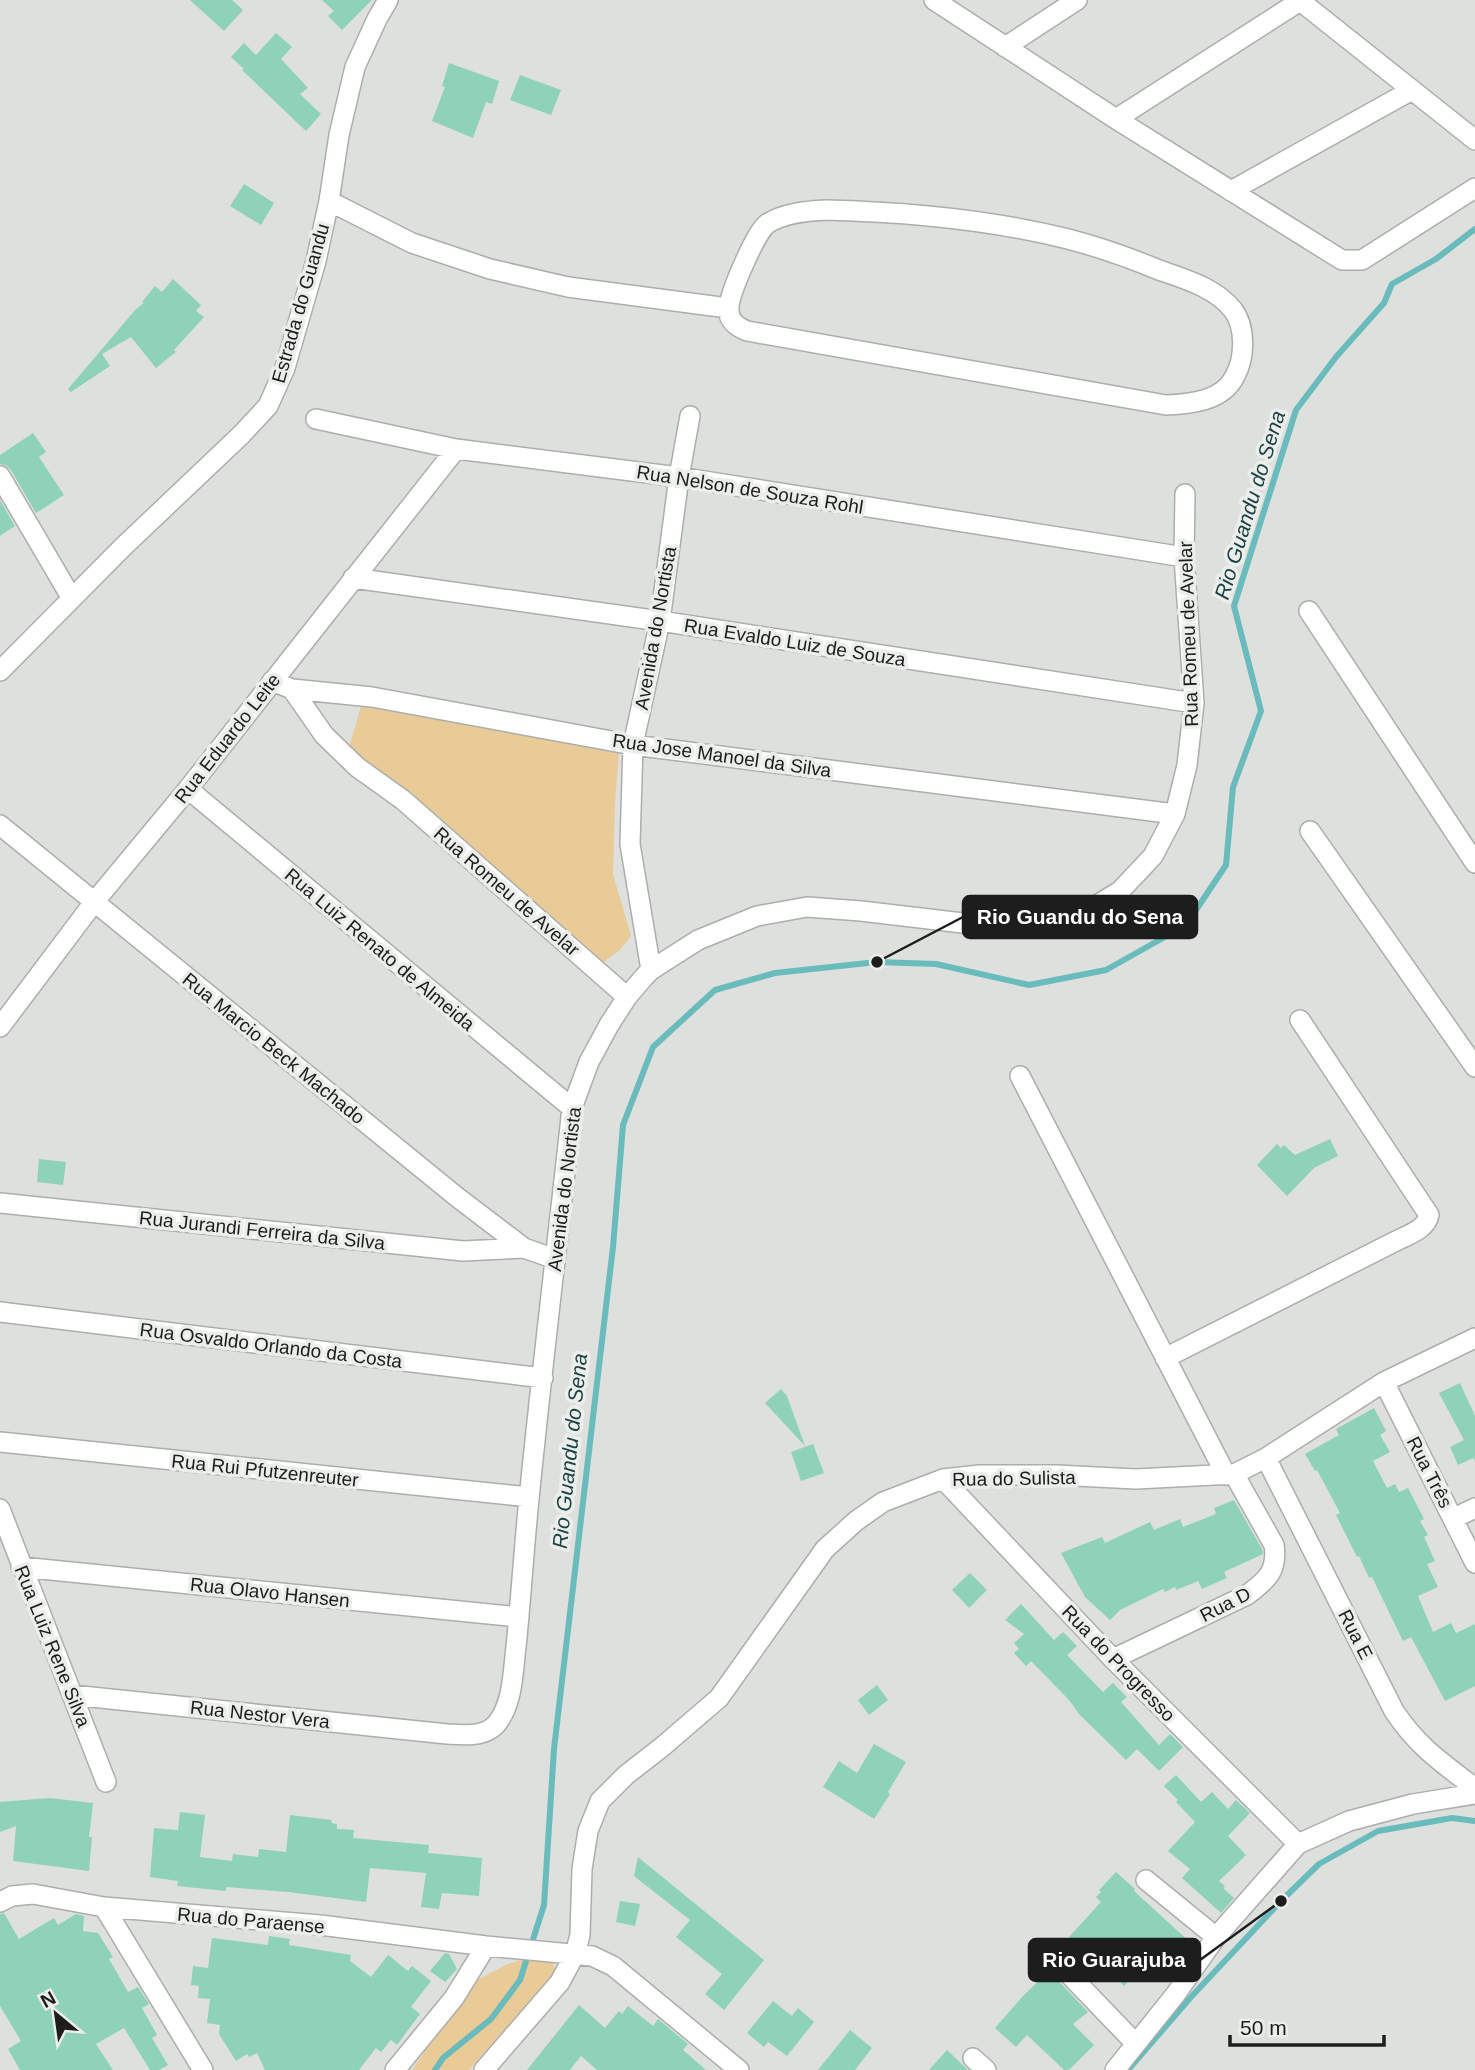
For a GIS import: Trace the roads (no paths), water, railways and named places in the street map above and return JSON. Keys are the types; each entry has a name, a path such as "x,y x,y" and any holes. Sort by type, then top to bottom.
{"street":[{"name":"Estrada do Guandu","path":"0,671 71,597 268,406 285,368 316,261 339,135 355,67 388,0"},
{"path":"934,0 1116,119 1342,260 1362,260 1475,188"},
{"path":"1005,47 1077,0"},
{"path":"1116,119 1300,0 1475,140"},
{"path":"1231,191 1412,90"},
{"path":"329,201 412,243 490,269 568,287 728,309"},
{"path":"826,210 872,211 1003,225 1101,249 1190,281 1210,291 1228,305 1238,318 1242,338 1241,365 1231,386 1209,399 1166,405 747,331 737,327 728,309 753,242 767,224 781,217 826,210"},
{"name":"Avenida do Nortista","path":"447,1734 483,1733 499,1721 507,1705 519,1617 529,1497 572,1108 590,1062 609,1025 627,997 651,970 630,844 633,744 660,621 690,416"},
{"name":"Rua Nelson de Souza Rohl","path":"316,419 456,449 679,477 1184,557"},
{"name":"Rua Eduardo Leite","path":"0,1027 95,901 188,789 456,449"},
{"path":"0,476 71,597"},
{"name":"Rua Romeu de Avelar","path":"651,970 698,940 757,916 807,907 1005,928 1051,922 1084,913 1120,891 1153,856 1175,814 1187,765 1194,703 1184,557 1185,494"},
{"name":"Rua Evaldo Luiz de Souza","path":"353,578 660,621 1194,703"},
{"path":"1309,611 1475,863"},
{"name":"Rua Jose Manoel da Silva","path":"272,681 292,690 372,697 633,744 1175,814"},
{"name":"Rua Romeu de Avelar","path":"292,690 324,735 357,767 403,800 627,997"},
{"name":"Rua Luiz Renato de Almeida","path":"188,789 572,1108"},
{"name":"Rua Marcio Beck Machado","path":"0,825 447,1188 524,1248 555,1259"},
{"path":"1310,831 1475,1067"},
{"path":"1165,1358 1404,1237 1423,1227 1428,1221 1429,1215 1300,1020"},
{"name":"Rua D","path":"1020,1076 1165,1358 1230,1474 1274,1545 1276,1558 1264,1583 1247,1595 1113,1659"},
{"name":"Rua Jurandi Ferreira da Silva","path":"0,1203 463,1251 524,1248"},
{"name":"Rua Osvaldo Orlando da Costa","path":"0,1312 543,1378"},
{"name":"Rua do Sulista","path":"568,1953 580,1935 582,1869 588,1831 600,1801 626,1775 719,1698 825,1549 856,1521 883,1502 943,1479 981,1475 1136,1479 1230,1474 1266,1458 1384,1382 1475,1338"},
{"name":"Rua Três","path":"1384,1382 1475,1563"},
{"name":"Rua Rui Pfutzenreuter","path":"0,1443 529,1497"},
{"name":"Rua E","path":"1266,1458 1394,1711 1415,1740 1475,1788"},
{"name":"Rua do Progresso","path":"943,1479 1113,1659 1298,1844"},
{"path":"1454,1518 1475,1508"},
{"name":"Rua Luiz Rene Silva","path":"0,1509 106,1782"},
{"name":"Rua Olavo Hansen","path":"21,1567 519,1617"},
{"name":"Rua Nestor Vera","path":"72,1695 447,1734"},
{"path":"1115,2070 1175,1995 1216,1937 1298,1844 1349,1821 1413,1804 1475,1794"},
{"path":"1146,1880 1216,1937"},
{"name":"Rua do Paraense","path":"0,1902 12,1896 33,1894 104,1908 320,1925 495,1947 592,1955 613,1966 739,2070"},
{"path":"104,1908 203,2070"},
{"path":"396,2070 495,1947"},
{"path":"484,2070 553,1990 568,1953"},
{"path":"1062,1967 1135,2043"}],"waterway":[{"name":"Rio Guandu do Sena","path":"435,2070 443,2058 491,2019 520,1980 544,1905 554,1749 613,1247 623,1125 653,1047 715,990 775,973 877,962 936,964 1029,985 1106,970 1186,925 1226,865 1233,787 1261,711 1234,606 1296,410 1336,357 1384,303 1392,284 1436,259 1475,229"},
{"path":"1128,2070 1191,1997 1319,1864 1378,1831 1452,1818 1475,1821"}],"place":[{"name":"Rio Guandu do Sena","path":"877,962"},
{"name":"Rio Guarajuba","path":"1281,1901"}]}
